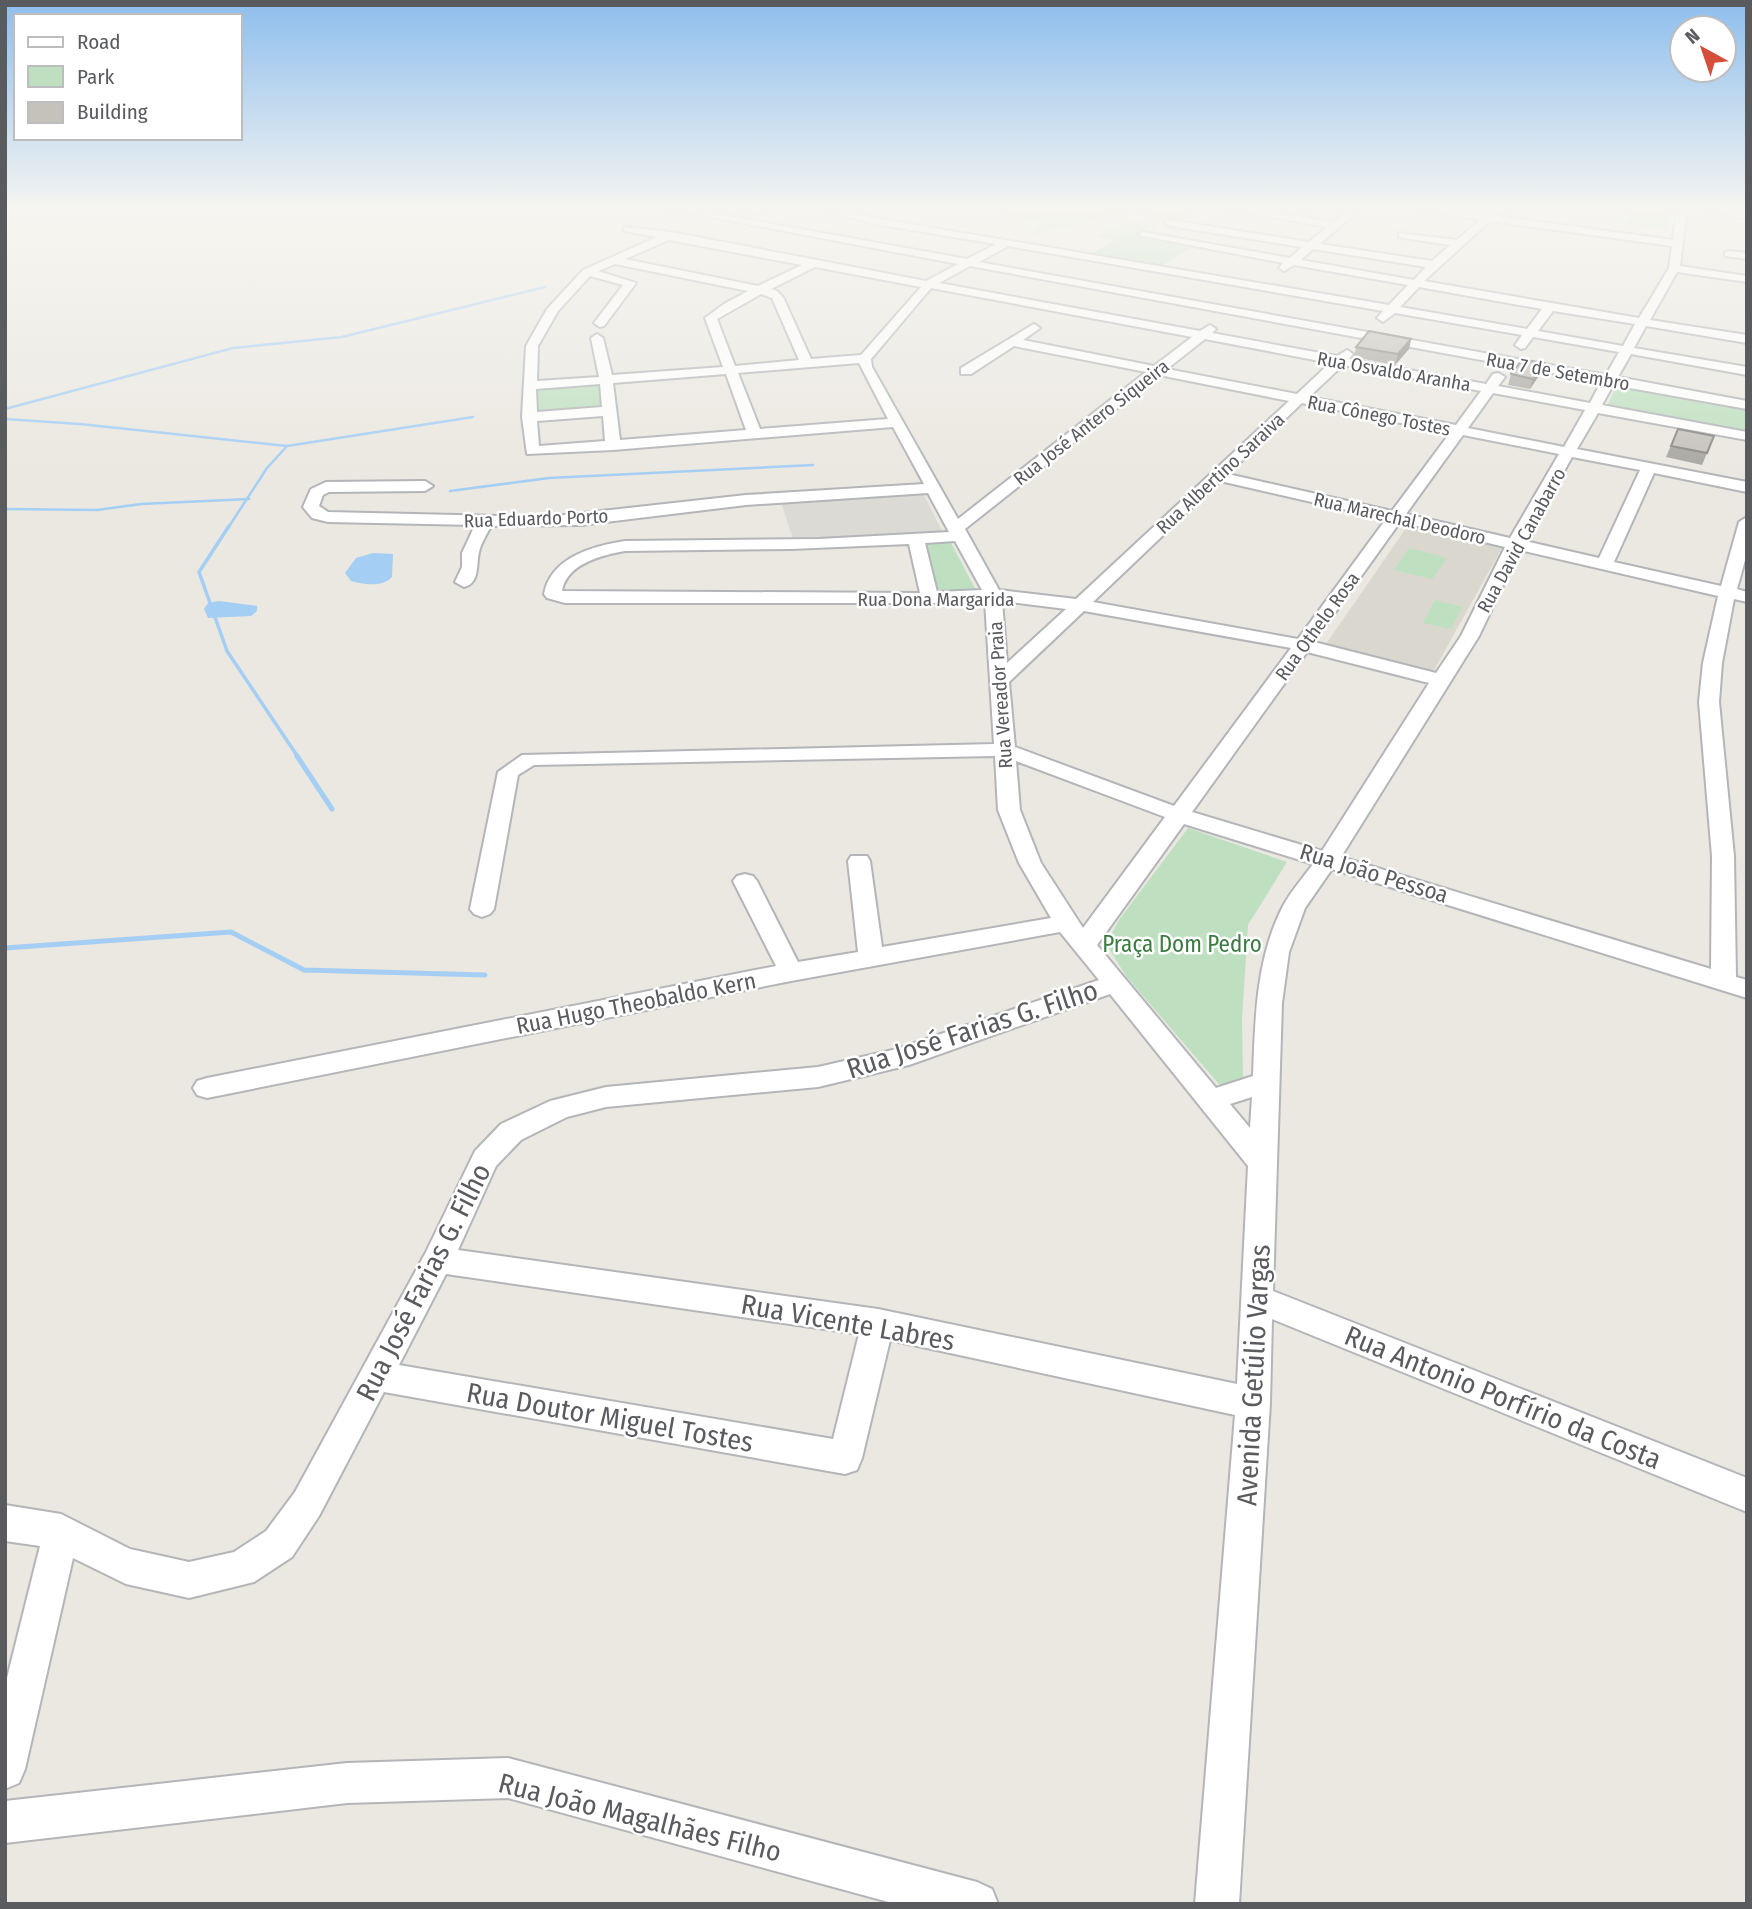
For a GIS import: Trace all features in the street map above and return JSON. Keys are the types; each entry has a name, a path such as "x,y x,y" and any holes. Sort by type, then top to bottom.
{"street":[{"path":"564,297 553,309 532,346 530,446 537,452 895,423"},
{"path":"600,323 619,297"},
{"path":"748,297 711,318 755,434"},
{"path":"775,297 807,364"},
{"path":"530,386 865,359 918,297"},
{"name":"Rua Osvaldo Aranha","path":"1017,297 1070,305 1201,335 1339,362 1747,436"},
{"name":"Rua 7 de Setembro","path":"1152,297 1747,405"},
{"name":"Rua José Antero Siqueira","path":"957,533 1249,297"},
{"path":"1318,297 1747,371"},
{"name":"Rua Albertino Saraiva","path":"1001,679 1339,362 1402,297"},
{"path":"1495,297 1747,338"},
{"name":"Rua David Canabarro","path":"1328,859 1470,636 1515,544 1657,297"},
{"name":"Rua Othelo Rosa","path":"1084,946 1550,307"},
{"path":"966,371 1034,328"},
{"path":"597,338 606,380 613,446"},
{"name":"Rua Cônego Tostes","path":"1012,342 1747,487"},
{"name":"Rua Vereador Praia","path":"865,359 878,394 993,595 1009,810 1030,863 1066,923 1264,1165"},
{"path":"530,424 608,411"},
{"path":"1605,563 1648,467"},
{"name":"Rua Marechal Deodoro","path":"1218,476 1737,594"},
{"name":"Rua Eduardo Porto","path":"425,486 326,487 316,492 312,508 318,515 328,517 485,522 581,520 746,500 932,488"},
{"path":"464,582 470,567 470,553 485,522"},
{"path":"1724,982 1722,839 1709,715 1714,645 1737,594 1747,522"},
{"path":"930,598 916,538 957,533"},
{"name":"Rua Dona Margarida","path":"916,538 800,545 627,546 599,551 568,568 558,576 553,590 557,597 565,598 930,598 993,595 1080,605 1303,645 1441,680"},
{"path":"482,909 508,772 529,759 1004,750"},
{"name":"Rua João Pessoa","path":"1004,750 1179,815 1747,989"},
{"name":"Avenida Getúlio Vargas","path":"1217,1904 1253,1403 1269,1003 1277,952 1294,907 1328,859"},
{"path":"859,861 871,957"},
{"path":"745,881 791,972"},
{"name":"Rua Hugo Theobaldo Kern","path":"207,1088 791,972 1066,923"},
{"name":"Rua José Farias G. Filho","path":"5,1523 61,1532 126,1566 189,1580 241,1569 279,1544 300,1514 438,1260 485,1159 511,1132 561,1108 606,1097 818,1077 901,1058 1116,983"},
{"path":"1211,1100 1266,1082"},
{"name":"Rua Vicente Labres","path":"438,1260 878,1323 1253,1403"},
{"name":"Rua Antonio Porfírio da Costa","path":"1259,1299 1747,1495"},
{"name":"Rua Doutor Miguel Tostes","path":"376,1376 845,1458 878,1323"},
{"path":"5,1769 61,1532"},
{"name":"Rua João Magalhães Filho","path":"5,1822 347,1783 508,1778 976,1904"}],"shaded area":[{"path":"923,493 943,533 794,542 781,502"},
{"path":"1409,524 1504,544 1433,672 1326,644"}],"green space":[{"path":"599,384 600,408 536,414 538,388"},
{"path":"1617,385 1747,408 1747,434 1606,408"},
{"path":"950,541 977,592 935,594 927,542"},
{"path":"1409,548 1447,558 1432,579 1394,570"},
{"path":"1435,600 1462,607 1451,629 1423,623"},
{"name":"Praça Dom Pedro","path":"1188,828 1287,862 1248,925 1242,1019 1243,1081 1223,1089 1126,976 1106,944 1119,920"}],"water":[{"path":"373,553 393,554 392,577 378,584 351,581 345,573 356,558"},
{"path":"219,601 257,606 257,611 251,616 208,618 204,609 208,603"}],"building":[{"path":"1369,331 1411,339 1398,354 1356,347"},
{"path":"1522,360 1544,363 1533,379 1511,374"},
{"path":"1678,429 1714,436 1707,453 1671,446"}],"waterway":[{"path":"5,409 233,348 342,337 504,297"},
{"path":"287,446 473,417"},
{"path":"5,419 80,424 287,446"},
{"path":"247,499 267,468 287,446"},
{"path":"450,491 549,478 813,465"},
{"path":"5,509 97,510 141,504 247,499"},
{"path":"228,528 247,499"},
{"path":"229,526 199,572 227,651 298,757"},
{"path":"297,756 332,809"},
{"path":"5,948 231,932 304,970 485,975"}]}
